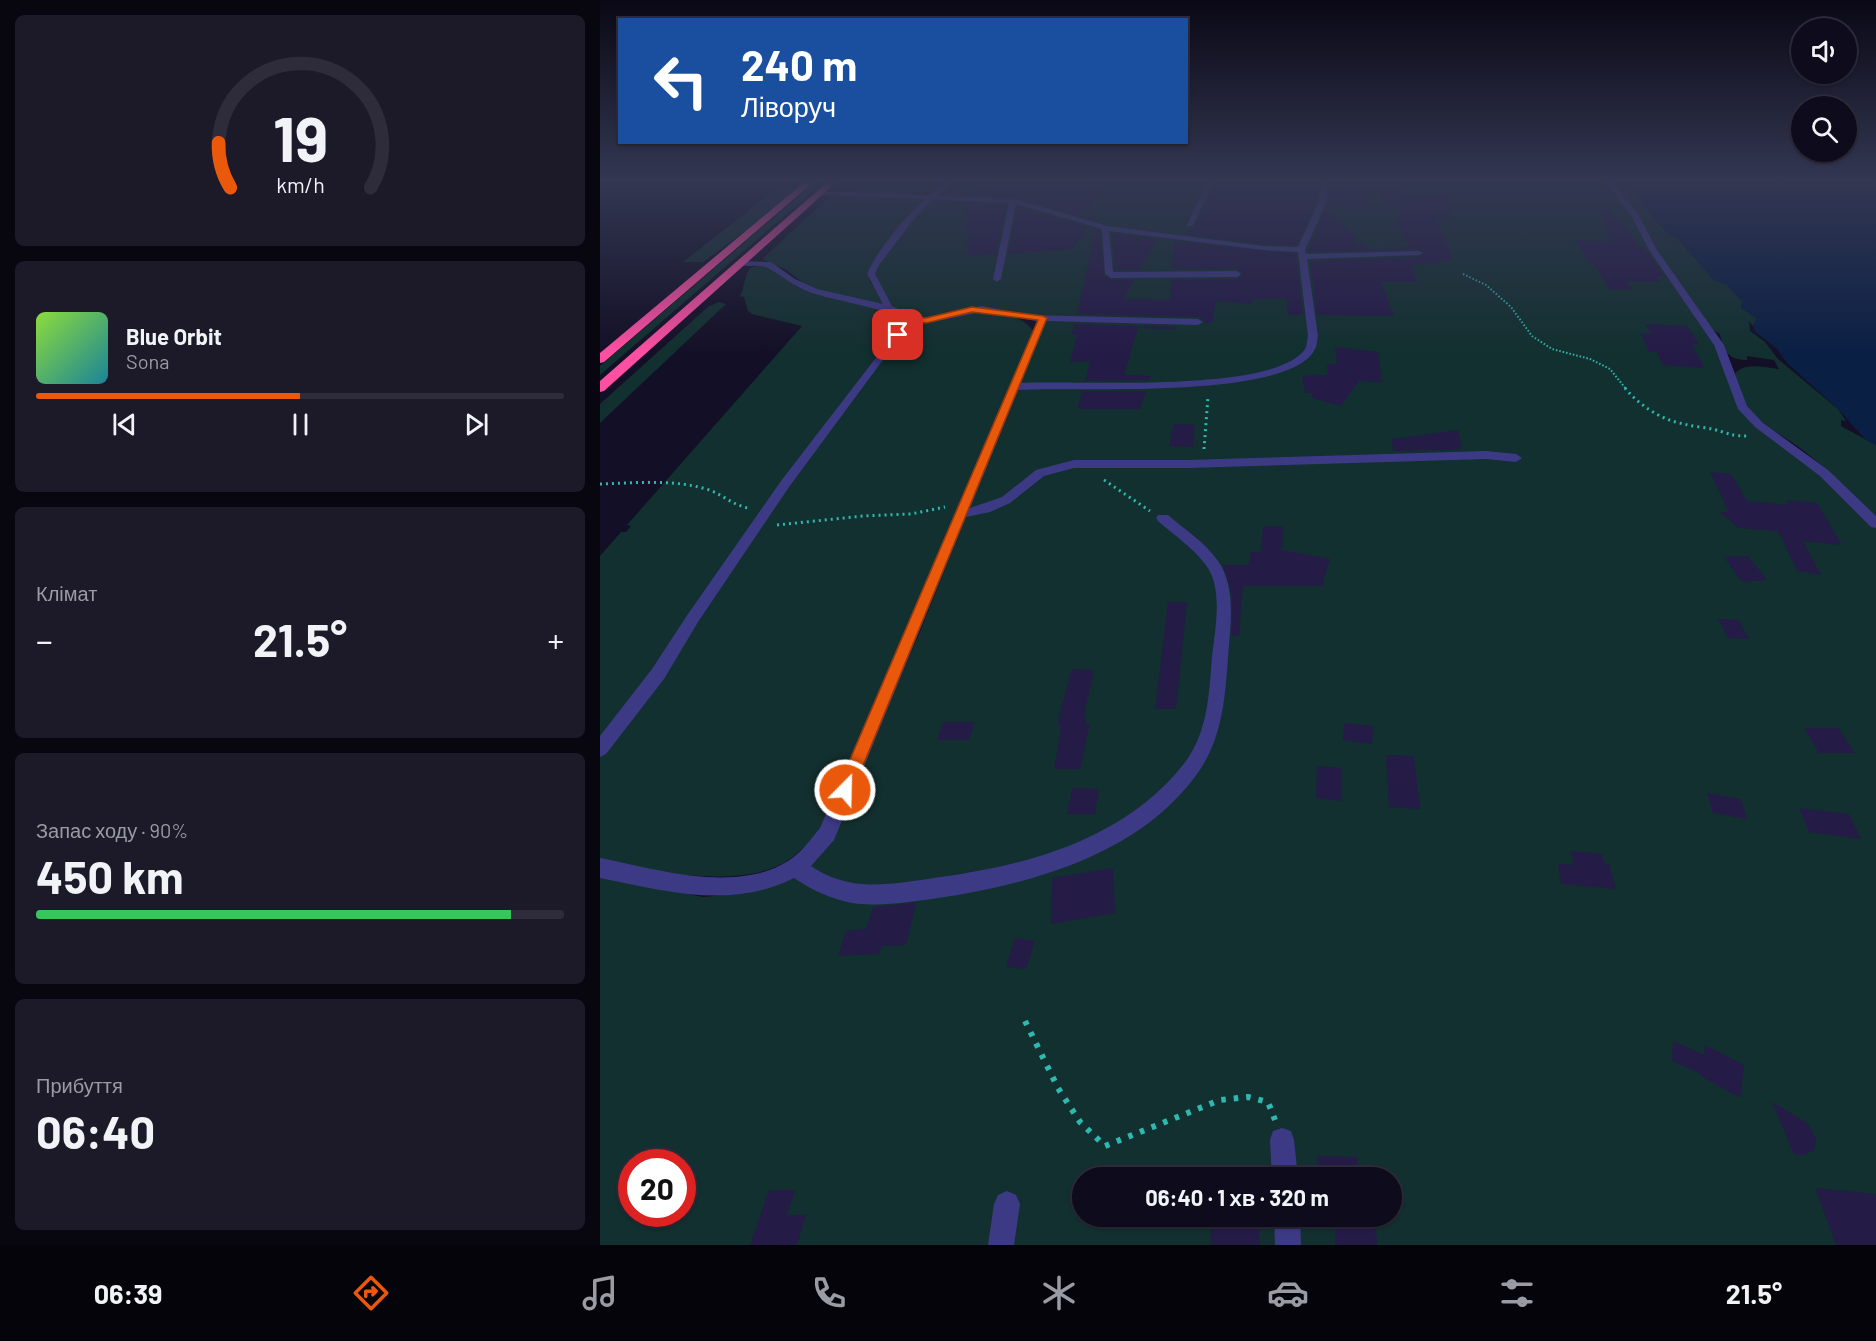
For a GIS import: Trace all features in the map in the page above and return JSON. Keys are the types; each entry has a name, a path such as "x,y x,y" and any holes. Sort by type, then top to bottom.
{"highway":[{"path":"600,359 744,237"},
{"path":"600,388 770,237"}],"lane":[{"path":"886,307 888,305 871,274 896,237"},
{"path":"997,279 1005,237"},
{"path":"1107,237 1109,274 1111,275 1237,274"},
{"path":"1177,237 1302,253 1419,253"},
{"path":"1014,387 1216,383 1289,364 1312,348 1313,336 1302,253 1308,237"},
{"path":"1646,237 1699,320 1719,345 1742,406 1759,424 1824,473 1876,524"},
{"path":"741,263 768,264 792,281 814,291 886,307 911,319 926,320 982,309 1026,318 1198,322"},
{"path":"600,868 664,882 706,886 738,885 770,879 796,867 816,848 827,834 1043,318"},
{"path":"600,749 658,674 693,618 785,484 911,319"},
{"path":"963,513 985,509 1006,500 1040,473 1059,467 1096,463 1204,463 1486,455 1516,458"},
{"path":"796,867 813,880 843,891 882,895 949,887 1065,859 1125,827 1157,804 1191,769 1214,719 1218,696 1222,615 1220,580 1213,564 1164,518"},
{"path":"1282,1140 1283,1167"},
{"path":"1001,1245 1007,1204"},
{"path":"1287,1227 1288,1245"}],"path":[{"path":"1463,274 1486,285 1511,307 1532,336 1552,349 1590,359 1610,369 1632,396 1656,414 1681,424 1717,430 1730,436 1778,438"},
{"path":"1204,463 1206,405 1216,383"},
{"path":"1096,463 1102,479 1164,518"},
{"path":"1025,1021 1058,1088 1080,1122 1105,1146 1220,1100 1248,1097 1268,1102 1282,1140"}],"green space":[{"path":"715,237 737,237 703,262 683,262"},
{"path":"751,237 760,237 600,375 600,366"},
{"path":"786,237 897,237 869,273 869,280 886,305 818,291 785,269 762,259"},
{"path":"899,237 1675,237 1715,281 1726,284 1742,301 1741,308 1757,318 1753,326 1749,321 1750,331 1765,342 1778,359 1838,409 1846,421 1841,420 1841,426 1876,445 1876,518 1804,451 1751,413 1738,391 1734,375 1743,368 1749,367 1779,369 1774,360 1747,356 1747,360 1741,360 1731,356 1725,350 1720,334 1709,328 1671,278 1713,343 1738,406 1802,459 1876,527 1876,1245 600,1245 600,876 703,897 747,893 783,882 858,775 919,634 1046,317 1021,316 994,309 916,318 893,307 873,276 875,268"},
{"path":"760,265 773,270 809,292 882,308 898,319 897,331 666,655 600,742 600,556 621,532 626,532 631,526 627,525 802,326 752,314 748,311 744,297 740,296 750,268"},
{"path":"719,302 726,304 600,423 600,404 709,306"},
{"path":"976,311 1000,313 1016,318 1023,321 1034,332 818,834 790,859 771,869 748,874 697,876 600,862 600,754 794,478 905,329 927,321"}],"water":[{"path":"1675,237 1876,237 1876,445 1865,439 1838,409 1787,363 1777,349 1756,332 1753,326 1757,318 1741,308 1742,301 1726,284 1715,281"}],"building":[{"path":"967,237 999,237 996,254 968,256"},
{"path":"1012,237 1081,237 1072,249 1008,254"},
{"path":"1094,237 1101,237 1104,276 1111,280 1134,280 1123,299 1170,300 1171,280 1237,279 1243,274 1237,269 1172,269 1174,241 1296,254 1303,315 1287,315 1287,299 1252,299 1252,304 1216,301 1212,323 1205,323 1198,317 1077,314"},
{"path":"1112,237 1157,239 1140,270 1115,270"},
{"path":"1208,237 1301,237 1297,245 1263,244"},
{"path":"1314,237 1357,237 1356,243 1364,243 1370,249 1410,247 1404,237 1444,237 1453,260 1437,261 1439,264 1411,265 1417,282 1381,282 1394,316 1317,315 1310,261 1419,257 1425,254 1419,249 1308,252"},
{"path":"1609,237 1634,237 1637,246 1643,246 1664,276 1656,276 1661,282 1627,281 1633,290 1609,289 1594,264 1590,264 1575,240 1611,242"},
{"path":"1074,324 1177,327 1175,330 1138,328 1124,375 1151,376 1149,380 1085,381 1090,361 1070,362 1077,335 1072,335"},
{"path":"1645,324 1687,326 1700,345 1692,344 1704,368 1662,365 1657,352 1649,352 1640,333 1652,334"},
{"path":"1335,347 1378,352 1382,382 1359,381 1341,406 1312,398 1312,393 1305,393 1302,376 1328,375 1327,364 1337,364"},
{"path":"1082,391 1146,391 1140,409 1077,409"},
{"path":"1174,424 1195,425 1193,447 1169,446"},
{"path":"1458,430 1462,449 1393,451 1392,439"},
{"path":"1710,472 1731,474 1747,501 1789,505 1786,500 1817,503 1842,545 1803,541 1821,575 1797,571 1778,531 1739,528 1720,513 1728,511"},
{"path":"1263,526 1283,527 1282,550 1330,559 1324,586 1243,586 1239,635 1232,636 1232,595 1223,565 1249,565 1251,552 1261,552"},
{"path":"1748,556 1767,580 1742,582 1724,557"},
{"path":"1168,602 1187,602 1176,709 1155,709"},
{"path":"1718,619 1739,620 1749,639 1728,638"},
{"path":"1073,669 1094,670 1084,715 1086,715 1085,723 1090,723 1080,769 1054,769 1061,731 1059,731 1061,725 1057,725"},
{"path":"943,722 975,722 969,740 937,740"},
{"path":"1344,723 1373,726 1372,744 1343,740"},
{"path":"1804,728 1838,728 1855,753 1819,753"},
{"path":"1386,755 1414,756 1420,809 1389,807"},
{"path":"1317,766 1341,768 1341,801 1316,798"},
{"path":"1072,788 1099,789 1095,814 1067,814"},
{"path":"1707,793 1741,799 1747,819 1713,813"},
{"path":"1799,808 1849,814 1861,839 1809,832"},
{"path":"1571,851 1602,854 1604,863 1609,864 1616,889 1561,884 1558,863 1574,865"},
{"path":"1113,868 1115,913 1051,924 1052,878"},
{"path":"916,903 906,945 882,946 879,954 838,956 846,931 866,929 873,907"},
{"path":"1015,938 1035,941 1026,969 1006,967"},
{"path":"1673,1041 1704,1055 1705,1045 1744,1065 1740,1098 1701,1074 1672,1061"},
{"path":"1772,1102 1807,1123 1816,1138 1814,1150 1804,1155 1794,1155"},
{"path":"1317,1156 1357,1157 1357,1167 1317,1167"},
{"path":"1815,1188 1876,1194 1876,1245 1836,1245"},
{"path":"769,1190 795,1190 787,1215 806,1215 797,1245 750,1245"},
{"path":"1210,1227 1259,1227 1260,1245 1211,1245"},
{"path":"1335,1227 1376,1227 1377,1245 1335,1245"}],"route":[{"path":"845,790 1043,318 1026,318 991,310 972,310 926,320 911,319 898,335"}]}
